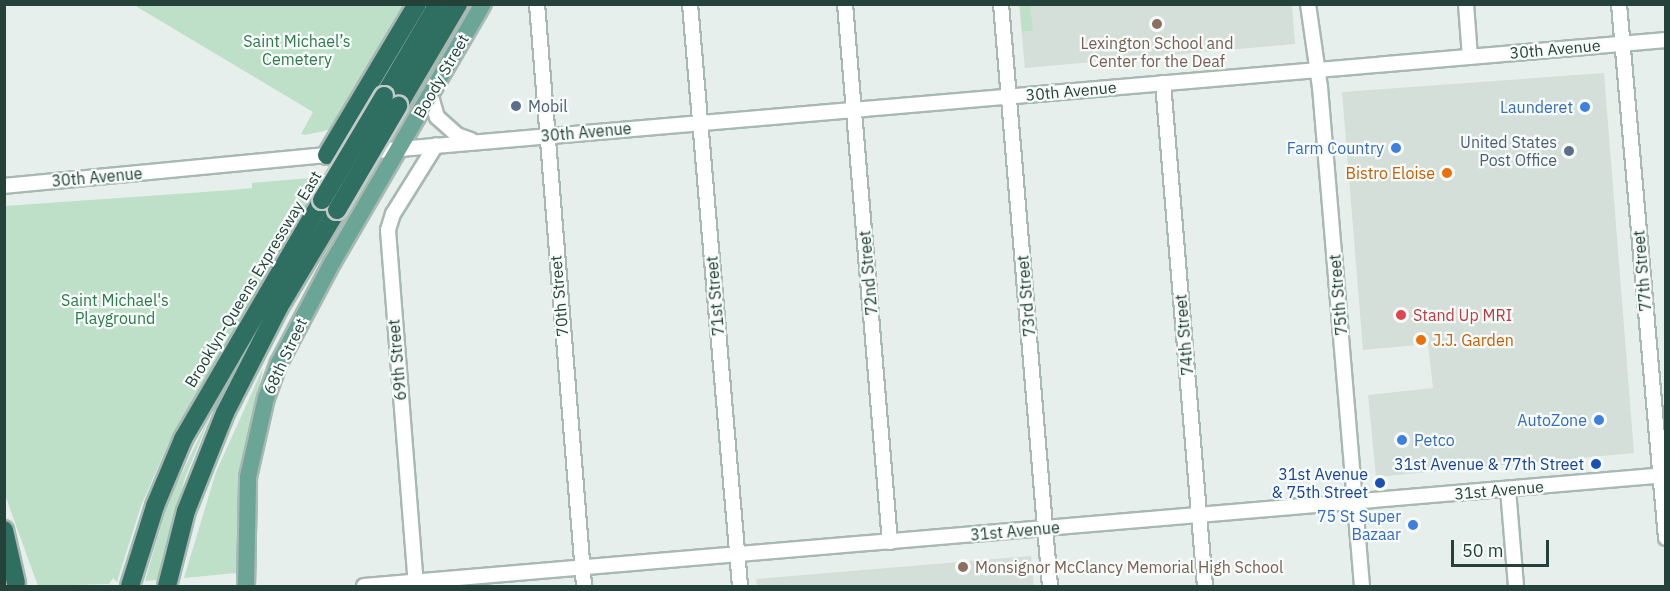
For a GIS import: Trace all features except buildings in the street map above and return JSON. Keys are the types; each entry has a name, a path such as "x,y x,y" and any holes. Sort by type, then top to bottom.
{"highway":[{"path":"327,155 417,4"},
{"name":"Brooklyn-Queens Expressway East","path":"391,101 438,4"},
{"name":"Brooklyn-Queens Expressway East","path":"130,584 163,485 194,418 329,205 391,101 458,4"},
{"name":"Brooklyn-Queens Expressway East","path":"168,583 186,511 235,392 329,205"},
{"path":"4,530 17,585"},
{"path":"4,555 17,585"}],"main road":[{"name":"Boody Street","path":"399,149 483,4"},
{"name":"68th Street","path":"246,586 248,477 266,398 279,363 332,263 399,149"}],"street":[{"name":"70th Street","path":"537,4 584,586"},
{"name":"71st Street","path":"690,4 740,586"},
{"name":"72nd Street","path":"845,4 890,542"},
{"name":"73rd Street","path":"1001,4 1050,586"},
{"name":"75th Street","path":"1308,4 1317,69 1362,586"},
{"path":"1466,4 1470,57"},
{"name":"77th Street","path":"1619,4 1663,476 1665,538"},
{"name":"30th Avenue","path":"4,186 436,145 1665,40"},
{"name":"74th Street","path":"1163,83 1205,586"},
{"path":"430,93 436,117 446,127 476,142"},
{"name":"69th Street","path":"416,584 388,230 393,214 436,145"},
{"name":"31st Avenue","path":"364,586 416,584 737,554 1663,476"},
{"path":"1508,489 1516,586"}],"shaded area":[{"name":"Lexington School and Center for the Deaf","path":"1019,5 1292,5 1295,44 1025,68"},
{"path":"1604,73 1634,453 1376,477 1368,395 1433,388 1428,344 1363,350 1342,92"},
{"name":"Monsignor McClancy Memorial High School","path":"1031,556 1034,586 757,586 756,579"}],"green space":[{"name":"Saint Michael’s Cemetery","path":"134,5 407,5 333,129 305,135 301,134 313,112"},
{"path":"1020,5 1030,5 1033,31 1022,31"},
{"name":"Saint Michael's Playground","path":"322,177 169,442 141,506 117,582 113,578 109,584 38,586 5,495 5,206 232,190 252,188 252,183"},
{"path":"263,368 239,483 236,573 184,578 216,472"},
{"path":"214,407 185,478 157,580 145,581 168,502"}],"place":[{"name":"Lexington School and Center for the Deaf","path":"1157,24"},
{"name":"Mobil","path":"516,106"},
{"name":"Launderet","path":"1585,107"},
{"name":"Farm Country","path":"1396,148"},
{"name":"United States Post Office","path":"1569,151"},
{"name":"Bistro Eloise","path":"1447,173"},
{"name":"Stand Up MRI","path":"1401,315"},
{"name":"J.J. Garden","path":"1421,340"},
{"name":"AutoZone","path":"1599,420"},
{"name":"Petco","path":"1402,440"},
{"name":"31st Avenue & 77th Street","path":"1596,464"},
{"name":"31st Avenue & 75th Street","path":"1380,483"},
{"name":"75 St Super Bazaar","path":"1413,525"},
{"name":"Monsignor McClancy Memorial High School","path":"963,567"}]}
